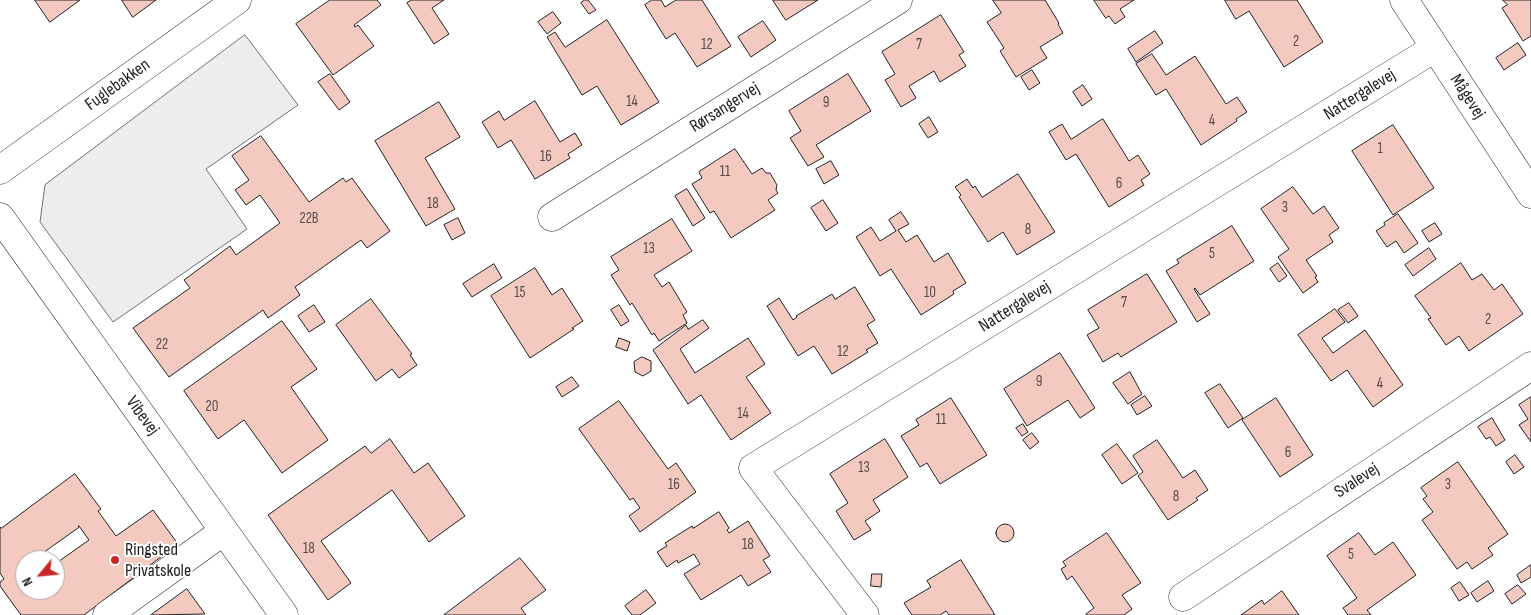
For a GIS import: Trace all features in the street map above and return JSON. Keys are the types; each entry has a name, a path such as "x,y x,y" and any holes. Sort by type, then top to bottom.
{"street":[{"name":"Fuglebakken","path":"0,170 236,0"},
{"name":"Rørsangervej","path":"552,217 898,0"},
{"name":"Mågevej","path":"1404,0 1531,194"},
{"name":"Nattergalevej","path":"865,615 752,468 1435,48"},
{"name":"Vibevej","path":"0,217 284,615"},
{"name":"Svalevej","path":"1183,597 1531,366"},
{"path":"108,615 224,532"}],"shaded area":[{"path":"245,35 298,105 206,169 247,229 113,322 40,222 45,185"}],"building":[{"path":"35,0 80,0 50,22"},
{"path":"122,0 156,0 133,17"},
{"path":"330,0 377,0 381,5 354,25 355,27 358,25 374,46 333,75 296,24"},
{"path":"412,0 444,0 432,8 449,34 434,44 407,3"},
{"path":"588,0 596,10 589,14 581,3"},
{"path":"652,0 661,0 665,7 676,0 702,0 731,46 697,67 675,33 666,39 645,5"},
{"path":"773,0 818,0 786,20"},
{"path":"993,0 1045,0 1063,33 1040,47 1047,58 1016,77 1000,51 1004,48 987,22 1001,13"},
{"path":"1094,0 1134,0 1120,9 1125,17 1115,24 1109,16 1106,18"},
{"path":"1225,0 1297,0 1323,42 1284,67 1249,11 1236,19"},
{"path":"1503,0 1531,0 1531,36 1523,41 1502,8 1507,5"},
{"path":"553,12 561,23 547,34 538,22"},
{"path":"941,15 964,52 959,55 966,66 940,82 934,71 909,86 916,98 901,107 885,80 895,74 882,52"},
{"path":"607,20 659,102 621,125 597,86 582,95 547,37 555,32 565,47"},
{"path":"763,21 776,40 751,57 738,37"},
{"path":"1155,31 1163,43 1136,62 1128,49"},
{"path":"1518,43 1526,55 1504,70 1496,58"},
{"path":"1152,54 1166,75 1195,56 1226,104 1237,97 1247,112 1201,145 1166,89 1156,95 1136,64"},
{"path":"1032,70 1040,83 1029,90 1021,77"},
{"path":"330,74 350,102 339,110 318,82"},
{"path":"848,74 871,111 816,145 824,157 808,166 790,138 801,131 789,111"},
{"path":"1083,85 1092,99 1082,106 1073,92"},
{"path":"535,101 560,142 575,133 582,145 568,154 570,158 535,179 511,140 498,148 482,122 499,111 504,120"},
{"path":"439,102 460,137 425,158 455,209 426,226 375,141"},
{"path":"929,117 938,132 928,138 919,124"},
{"path":"1103,119 1129,161 1138,155 1150,174 1141,180 1144,185 1109,207 1076,154 1066,160 1049,132 1062,124 1071,139"},
{"path":"1393,125 1434,188 1393,215 1352,151"},
{"path":"261,136 309,202 343,178 346,182 352,178 390,231 367,248 361,240 295,287 300,295 268,318 263,310 169,377 133,328 190,288 184,280 230,246 236,255 280,223 260,195 246,205 235,190 249,180 232,156"},
{"path":"735,149 752,174 762,168 766,173 770,173 777,185 776,190 778,193 768,200 775,210 731,238 714,211 710,213 692,184 702,178 699,172"},
{"path":"831,161 839,175 824,184 816,169"},
{"path":"1018,174 1055,232 1017,255 1003,232 988,242 959,197 961,195 955,187 967,179 973,188 975,186 982,197"},
{"path":"1293,187 1313,214 1324,206 1339,228 1329,235 1333,242 1306,260 1317,276 1315,277 1318,282 1303,293 1278,257 1289,249 1261,209"},
{"path":"687,189 705,218 693,226 675,196"},
{"path":"823,200 838,223 826,231 811,208"},
{"path":"901,212 909,224 898,230 906,242 917,235 934,262 948,253 966,283 953,291 954,294 921,315 891,269 880,276 856,237 871,227 880,241 896,231 889,220"},
{"path":"1398,214 1418,243 1404,253 1396,241 1387,247 1376,231"},
{"path":"458,218 465,233 452,240 444,225"},
{"path":"672,219 692,251 654,275 662,287 669,282 687,312 683,315 687,323 659,341 654,333 652,335 632,303 630,305 611,275 619,270 611,257"},
{"path":"1435,223 1442,234 1429,242 1422,231"},
{"path":"1232,226 1254,261 1200,295 1194,289 1210,314 1197,322 1166,271 1179,263 1177,260"},
{"path":"1429,248 1436,259 1413,276 1405,265"},
{"path":"1278,263 1287,276 1279,282 1270,269"},
{"path":"1461,263 1472,280 1482,274 1494,290 1502,284 1523,314 1469,351 1459,336 1446,345 1428,319 1431,318 1415,296"},
{"path":"494,264 502,278 472,297 463,284"},
{"path":"535,268 552,295 562,288 583,321 530,358 491,296"},
{"path":"1147,274 1177,322 1121,357 1118,353 1103,362 1087,335 1099,328 1088,310"},
{"path":"855,287 875,320 867,325 878,343 866,350 868,352 832,374 814,346 798,356 767,306 779,298 793,320 796,316 832,294 835,299"},
{"path":"371,299 412,354 410,355 417,365 399,378 392,369 376,381 336,325"},
{"path":"1349,303 1358,316 1348,323 1338,310"},
{"path":"314,305 325,322 309,332 298,316"},
{"path":"619,305 629,321 621,326 611,310"},
{"path":"1335,309 1345,322 1322,338 1333,353 1365,330 1403,385 1373,407 1347,370 1331,381 1298,335"},
{"path":"703,320 709,328 680,349 695,373 748,338 765,364 746,377 771,413 731,440 701,395 688,404 653,350 686,325 688,329"},
{"path":"282,321 317,369 291,387 328,440 282,473 244,420 218,439 184,391"},
{"path":"619,338 630,342 627,351 616,347"},
{"path":"1060,353 1095,408 1080,418 1068,400 1027,426 1004,389"},
{"path":"642,357 651,361 651,371 643,376 635,372 634,362"},
{"path":"1130,372 1142,394 1128,404 1113,383"},
{"path":"572,377 579,386 562,397 556,387"},
{"path":"1220,384 1243,418 1228,428 1205,393"},
{"path":"1145,396 1152,406 1137,415 1131,405"},
{"path":"1531,397 1531,442 1519,425 1528,419 1519,405"},
{"path":"951,398 987,455 940,484 927,463 920,467 901,436 919,425 916,420"},
{"path":"1276,398 1313,455 1280,477 1242,420"},
{"path":"619,401 668,469 676,463 696,492 640,532 629,516 640,508 633,498 630,500 579,429"},
{"path":"1492,418 1505,440 1496,446 1490,437 1486,439 1478,427"},
{"path":"1023,424 1028,432 1022,436 1016,428"},
{"path":"1032,433 1039,442 1030,449 1023,440"},
{"path":"390,439 414,473 428,463 465,516 429,542 392,490 321,541 351,583 328,600 268,515 365,446 371,453"},
{"path":"885,439 908,477 873,500 880,511 865,521 871,530 854,540 836,511 848,503 830,474"},
{"path":"1157,440 1183,478 1195,470 1208,490 1196,498 1198,500 1168,520 1138,476 1143,472 1133,456"},
{"path":"1117,444 1138,473 1122,484 1102,455"},
{"path":"1515,455 1524,467 1514,474 1506,462"},
{"path":"1458,462 1508,534 1488,548 1493,555 1472,569 1467,562 1457,569 1422,520 1433,512 1423,499 1427,496 1421,488"},
{"path":"75,474 101,509 98,511 116,536 153,510 178,544 84,615 21,615 0,586 0,582 4,579 0,573 0,527"},
{"path":"719,512 729,528 727,530 729,533 748,521 770,556 763,560 771,572 748,586 741,575 701,600 684,574 700,564 694,554 678,563 677,560 667,567 657,552 667,546 665,543"},
{"path":"1001,524 1009,524 1014,529 1012,540 1001,542 996,537 996,529"},
{"path":"1107,533 1141,583 1122,595 1132,609 1124,615 1086,615 1094,608 1072,576 1067,580 1061,569 1066,566 1063,562"},
{"path":"1359,533 1375,555 1393,542 1416,575 1367,610 1371,615 1348,615 1343,608 1357,598 1327,556"},
{"path":"520,558 546,590 521,608 526,615 444,615"},
{"path":"961,560 995,615 949,615 946,611 940,615 912,615 904,603 931,587 927,581"},
{"path":"1531,565 1531,577 1521,583 1517,575"},
{"path":"872,574 882,574 881,587 871,586"},
{"path":"1488,581 1494,591 1477,602 1471,593"},
{"path":"1460,582 1469,595 1459,601 1451,588"},
{"path":"1518,585 1526,594 1512,604 1505,594"},
{"path":"187,589 205,614 151,615"},
{"path":"646,590 656,603 640,615 632,615 625,606"},
{"path":"1282,591 1299,615 1241,615 1262,600 1264,604"}],"place":[{"name":"Ringsted Privatskole","path":"115,560"}]}
